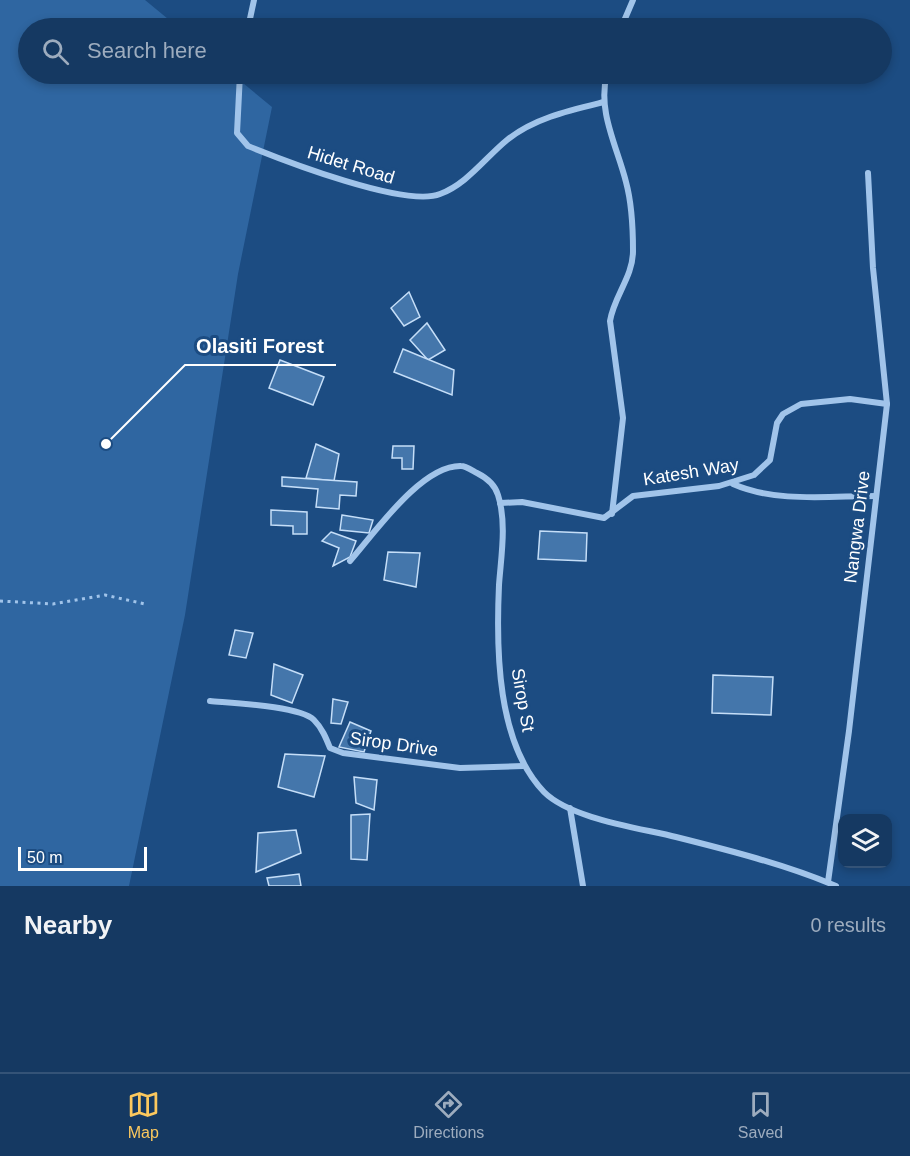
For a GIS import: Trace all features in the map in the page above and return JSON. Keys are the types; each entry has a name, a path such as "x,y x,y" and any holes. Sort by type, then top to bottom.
{"street":[{"path":"250,18 254,0"},
{"path":"625,18 633,0"},
{"name":"Hidet Road","path":"239,84 237,133 248,146 390,194 422,198 448,191 506,141 527,127 566,112 604,102"},
{"path":"500,503 522,502 591,517 604,518 612,514 623,418 610,321 613,308 630,274 633,252 630,199 604,102 606,84"},
{"name":"Nangwa Drive","path":"828,882 887,404 873,268 868,173"},
{"name":"Katesh Way","path":"612,514 633,496 732,483 754,475 770,460 777,423 783,414 801,404 850,399 887,404"},
{"name":"Sirop St","path":"350,561 396,505 424,480 444,470 461,466 484,476 493,484 500,503 502,532 498,612 502,684 508,724 523,766 546,794 570,808 621,826 676,837 836,886"},
{"path":"732,483 749,491 770,495 876,496"},
{"name":"Sirop Drive","path":"210,701 290,710 312,718 323,732 330,748 343,753 460,768 523,766"},
{"path":"570,808 583,886"}],"path":[{"path":"0,601 53,604 105,595 145,604"}],"shaded area":[{"path":"0,0 145,0 167,18 18,18 18,84 244,84 272,107 238,274 185,615 129,886 0,886"}],"building":[{"path":"409,292 420,317 404,326 391,308"},
{"path":"427,323 445,350 428,360 410,340"},
{"path":"403,349 454,370 452,395 394,372"},
{"path":"280,360 324,377 313,405 269,388"},
{"path":"316,444 339,454 334,481 306,478"},
{"path":"393,446 414,446 413,469 402,469 402,458 392,458"},
{"path":"282,477 357,482 356,496 340,495 339,509 316,507 318,489 282,486"},
{"path":"271,510 307,512 307,534 293,534 293,526 271,525"},
{"path":"342,515 373,520 369,533 340,530"},
{"path":"540,531 587,533 586,561 538,559"},
{"path":"331,532 356,541 350,557 333,566 339,548 322,541"},
{"path":"388,552 420,553 416,587 384,580"},
{"path":"235,630 253,633 246,658 229,655"},
{"path":"274,664 303,675 292,703 271,695"},
{"path":"713,675 773,677 771,715 712,713"},
{"path":"333,699 348,702 341,724 331,723"},
{"path":"350,722 371,731 364,752 339,747"},
{"path":"285,754 325,756 314,797 278,787"},
{"path":"354,777 377,780 374,810 356,803"},
{"path":"370,814 367,860 351,859 351,815"},
{"path":"296,830 301,853 256,872 258,833"},
{"path":"299,874 301,886 269,886 267,878"}],"place":[{"name":"Olasiti Forest","path":"106,444"}]}
